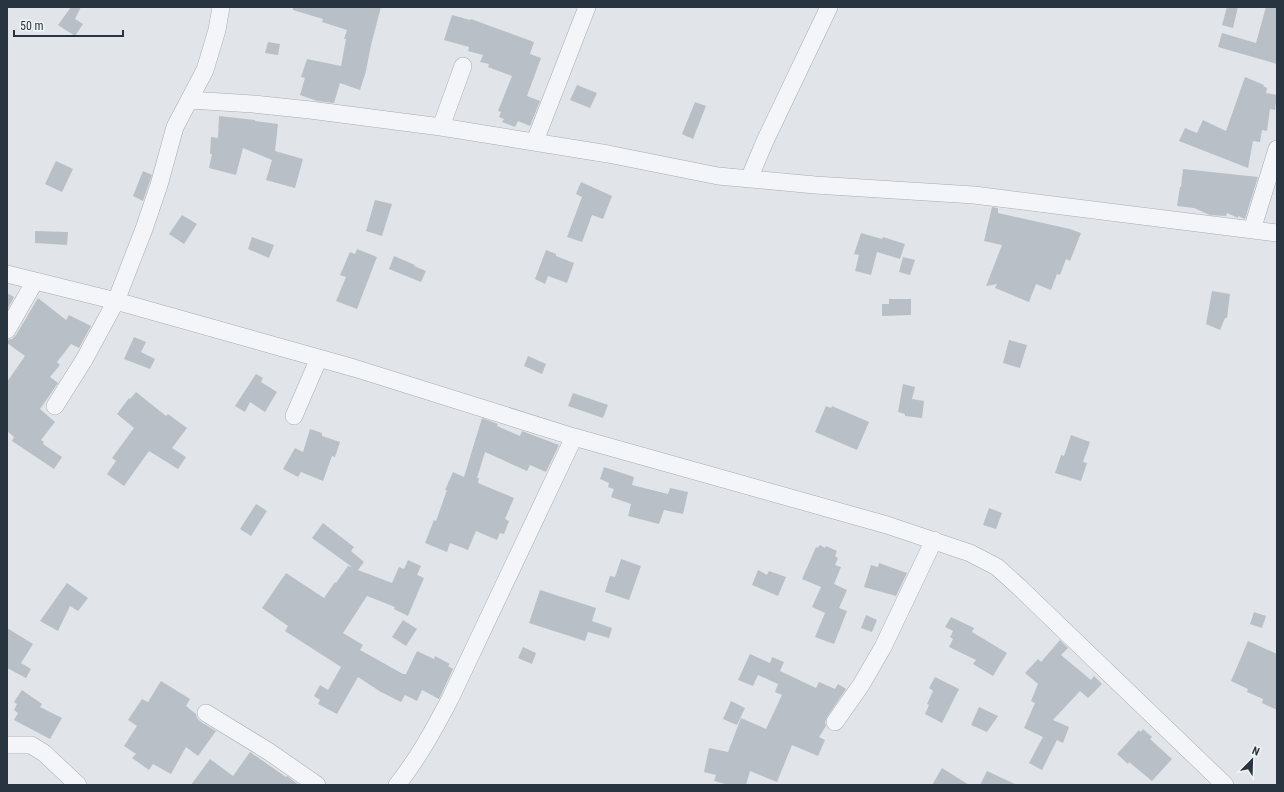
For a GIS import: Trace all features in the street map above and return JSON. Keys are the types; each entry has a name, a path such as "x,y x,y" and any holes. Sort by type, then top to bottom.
{"street":[{"path":"55,406 84,360 116,301 159,185 175,127 205,70 217,30 221,7"},
{"path":"535,141 587,7"},
{"path":"749,179 765,141 829,7"},
{"path":"441,128 463,66"},
{"path":"190,100 253,104 310,110 535,141 718,176 815,185 974,195 1277,233"},
{"path":"1252,230 1277,149"},
{"path":"7,274 116,301 319,358 574,436 880,523 970,553 997,567 1225,785"},
{"path":"7,330 35,281"},
{"path":"294,416 319,358"},
{"path":"397,785 416,760 433,732 450,699 574,436"},
{"path":"835,722 861,685 883,647 934,540"},
{"path":"206,713 268,751 317,785"},
{"path":"7,745 31,744 44,753 78,785"}],"building":[{"path":"71,7 81,7 75,19 83,24 75,36 58,25"},
{"path":"293,7 381,7 360,90 340,83 334,103 317,101 300,95 305,78 301,77 307,59 341,66 346,39 344,39 347,30 322,22 323,19 293,10"},
{"path":"1227,7 1238,7 1233,28 1222,25"},
{"path":"1266,7 1277,7 1277,64 1218,47 1222,33 1256,43"},
{"path":"452,15 471,19 534,42 530,54 541,58 527,96 540,101 530,126 518,121 515,127 502,122 504,119 499,117 501,112 498,111 512,76 488,67 489,64 480,62 483,55 468,51 469,47 444,40"},
{"path":"268,42 280,44 278,55 265,53"},
{"path":"1245,77 1264,85 1263,86 1267,88 1266,93 1277,95 1275,110 1270,109 1267,131 1262,130 1260,142 1253,141 1248,168 1179,141 1185,128 1197,133 1203,120 1226,131"},
{"path":"577,85 597,93 590,108 570,100"},
{"path":"695,102 706,106 693,139 682,134"},
{"path":"219,116 278,124 275,151 303,159 295,188 266,180 272,160 243,148 236,175 209,168 212,154 210,154 211,137 218,138"},
{"path":"56,161 73,169 62,192 45,184"},
{"path":"1183,169 1258,177 1245,219 1238,216 1238,218 1227,213 1226,216 1210,215 1194,208 1177,206"},
{"path":"143,171 152,175 143,201 133,196"},
{"path":"581,182 612,196 603,219 592,215 582,242 567,237 582,197 576,194"},
{"path":"375,200 392,204 382,236 366,231"},
{"path":"992,207 998,208 998,213 1070,229 1081,233 1070,261 1066,259 1060,275 1057,274 1051,290 1036,284 1029,302 995,288 997,284 986,286 1002,245 984,241"},
{"path":"182,215 197,224 184,244 169,234"},
{"path":"35,231 68,232 67,245 35,243"},
{"path":"861,233 882,239 883,237 905,244 900,259 877,252 871,275 855,271 859,255 854,254"},
{"path":"252,237 274,245 269,258 248,249"},
{"path":"357,249 377,257 357,309 336,301 346,277 340,275 350,252 355,254"},
{"path":"546,250 556,254 556,256 574,263 567,283 548,276 545,284 535,279"},
{"path":"394,256 426,271 421,282 389,269"},
{"path":"903,257 915,260 910,275 899,272"},
{"path":"1212,291 1230,294 1227,318 1225,318 1220,330 1206,324"},
{"path":"7,293 14,297 7,310"},
{"path":"38,298 66,320 69,315 91,326 79,348 71,344 57,362 60,365 50,377 58,383 40,409 55,422 41,440 44,442 43,444 62,457 54,469 12,441 14,437 7,431 7,382 25,356 7,343 7,340 12,339 16,335"},
{"path":"889,299 911,299 911,315 882,316 882,304 889,304"},
{"path":"134,337 146,342 141,352 155,359 150,369 124,359"},
{"path":"1009,340 1027,345 1020,368 1003,363"},
{"path":"528,356 546,364 542,374 524,366"},
{"path":"256,374 263,378 261,382 277,392 265,412 250,402 245,412 235,406"},
{"path":"903,384 915,387 912,399 924,401 922,418 905,416 905,414 898,412"},
{"path":"136,392 166,416 168,414 187,428 172,448 186,457 178,469 149,451 124,486 107,474 116,461 112,458 134,428 117,414 129,398 130,399"},
{"path":"573,393 608,405 603,418 568,406"},
{"path":"826,406 831,408 832,406 869,422 857,450 815,432"},
{"path":"482,418 498,424 497,426 520,436 522,431 559,445 546,472 530,465 527,471 485,452 477,478 479,478 478,483 514,498 505,519 509,521 504,534 500,533 497,540 476,531 468,550 450,543 447,552 425,543 434,520 436,521 447,490 445,490 453,472 464,477"},
{"path":"310,429 322,433 322,436 340,442 335,457 332,456 323,481 301,472 298,477 283,469 295,448 303,452"},
{"path":"1071,435 1090,442 1083,462 1087,463 1081,481 1055,473 1061,455 1064,456"},
{"path":"604,467 634,477 632,485 668,494 670,488 688,492 683,514 664,510 659,524 628,516 631,504 611,497 614,489 608,487 609,483 600,479"},
{"path":"256,504 267,511 251,536 240,529"},
{"path":"989,508 1002,513 996,529 983,525"},
{"path":"323,523 354,547 351,551 364,562 358,570 392,583 399,567 404,569 408,560 421,566 417,575 424,578 408,616 394,609 395,607 367,596 343,633 363,645 360,650 403,674 406,674 417,651 434,659 435,656 450,664 448,666 453,669 439,699 422,690 417,701 405,695 401,702 381,692 358,677 337,714 318,704 320,700 314,696 320,685 328,690 341,667 285,631 288,626 262,608 286,573 324,598 348,566 352,567 312,538"},
{"path":"820,545 837,551 835,556 838,558 835,565 841,567 834,584 847,590 839,608 847,611 834,644 815,637 825,613 812,607 821,587 802,579 816,547 817,548"},
{"path":"621,559 641,566 629,600 605,592 610,576 615,577"},
{"path":"879,563 907,573 896,596 864,587 871,565 878,567"},
{"path":"758,570 767,575 769,571 786,577 778,596 752,585"},
{"path":"67,583 88,598 78,611 70,606 58,631 40,621"},
{"path":"540,590 596,608 592,621 612,628 609,638 588,632 585,641 529,623"},
{"path":"1254,612 1266,616 1262,628 1250,624"},
{"path":"866,615 877,620 872,632 861,628"},
{"path":"951,617 974,628 972,632 1007,653 993,676 973,664 976,660 949,647 953,639 950,637 953,631 945,627"},
{"path":"403,620 417,629 406,646 392,637"},
{"path":"7,628 33,644 21,663 31,669 26,678 7,668"},
{"path":"1060,640 1068,648 1061,655 1091,680 1094,676 1102,684 1088,698 1080,691 1053,720 1069,727 1063,743 1057,740 1042,770 1029,763 1043,737 1024,728 1035,703 1031,701 1038,684 1025,673 1038,659 1041,662"},
{"path":"1248,641 1277,654 1277,710 1262,703 1263,699 1247,692 1248,689 1231,681"},
{"path":"523,647 536,653 532,664 518,658"},
{"path":"750,654 770,663 772,657 784,662 780,671 816,688 819,682 835,689 838,684 846,689 827,717 825,722 826,726 819,737 825,740 818,756 792,745 777,782 750,771 746,785 729,785 714,781 716,775 704,772 709,748 728,752 741,718 766,729 782,695 775,692 778,684 758,675 753,686 738,680"},
{"path":"935,677 959,689 942,723 925,714 929,705 927,704 933,691 929,688"},
{"path":"161,681 190,699 186,706 196,714 197,718 201,722 216,731 198,756 186,747 171,774 153,764 149,770 132,758 136,754 124,746 137,726 128,720 142,699 148,702"},
{"path":"22,690 42,704 40,707 62,718 50,739 14,720 18,713 14,710 17,704 14,702"},
{"path":"731,701 745,708 737,725 723,719"},
{"path":"979,707 998,716 987,732 971,725"},
{"path":"1143,729 1152,737 1150,739 1172,759 1152,781 1117,754 1139,730 1141,732"},
{"path":"250,752 299,785 191,785 210,759 233,776"},
{"path":"942,768 969,785 932,785"},
{"path":"987,771 1017,785 980,785"}]}
